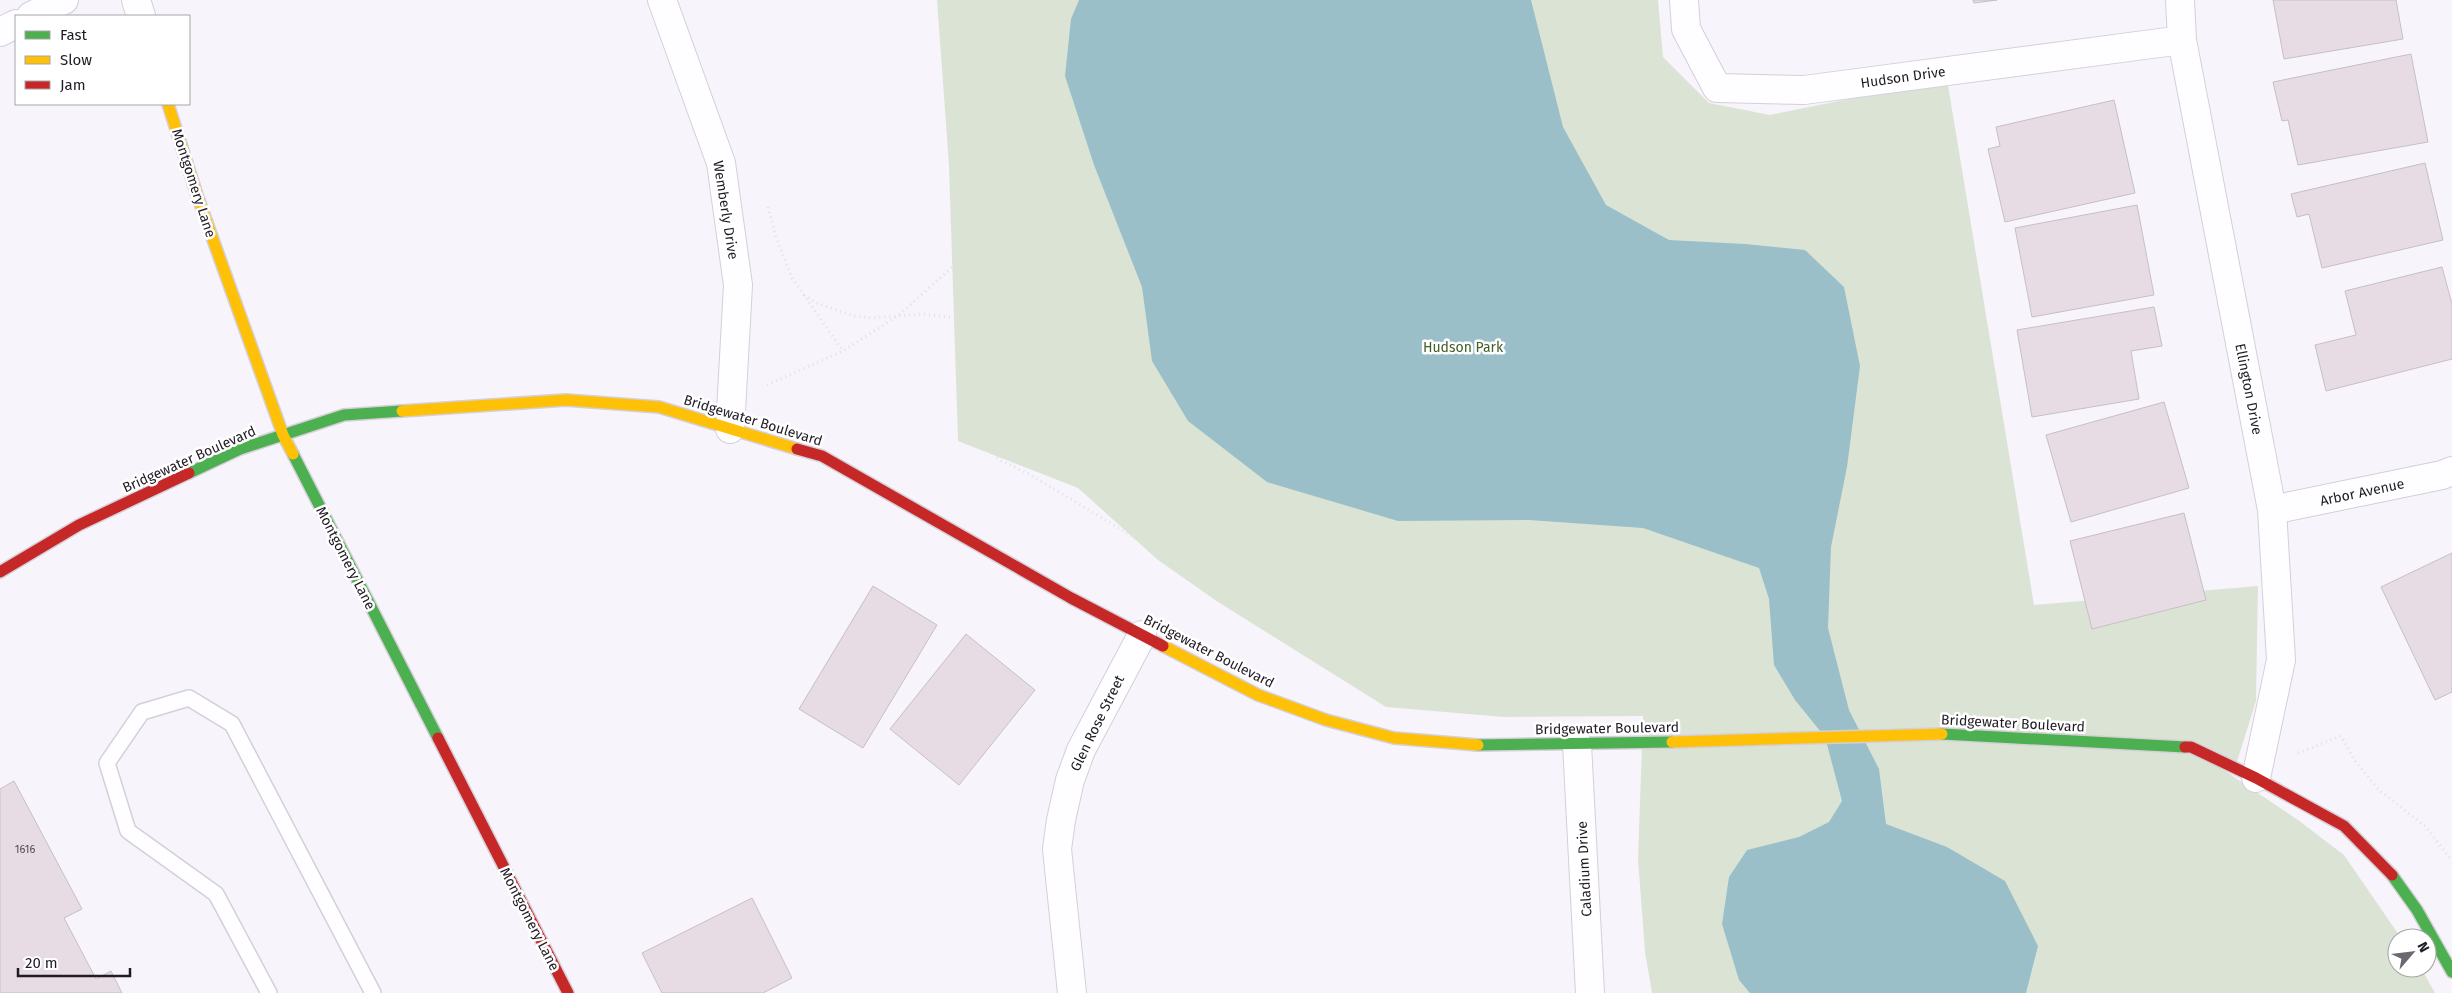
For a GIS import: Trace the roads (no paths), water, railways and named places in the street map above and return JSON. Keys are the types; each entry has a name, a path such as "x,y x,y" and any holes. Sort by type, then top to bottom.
{"street":[{"path":"33,15 64,0"},
{"path":"136,0 141,15"},
{"name":"Wemberly Drive","path":"662,0 721,163 738,285 730,428"},
{"name":"Hudson Drive","path":"1684,0 1686,29 1717,88 1804,90 2182,40"},
{"name":"Ellington Drive","path":"2180,0 2182,40 2272,510 2281,660 2256,778"},
{"path":"0,32 15,24"},
{"name":"Montgomery Lane","path":"168,105 197,195 283,435 568,993"},
{"name":"Bridgewater Boulevard","path":"0,572 80,525 240,449 344,415 566,400 659,407 822,456 1071,598 1258,695 1326,720 1394,738 1487,746 1725,741 1929,733 2190,747 2256,778 2344,826 2384,864 2416,910 2452,972"},
{"name":"Arbor Avenue","path":"2272,510 2442,475 2452,471"},
{"name":"Glen Rose Street","path":"1072,993 1057,849 1061,820 1070,780 1080,750 1142,634"},
{"name":"Caladium Drive","path":"1577,744 1590,993"}],"lane":[{"path":"269,993 216,894 128,831 107,763 142,712 189,698 232,724 373,993"}],"water":[{"path":"1079,0 1531,0 1563,127 1606,205 1669,240 1745,244 1805,250 1844,287 1860,366 1847,467 1831,547 1828,628 1849,710 1879,769 1886,824 1947,847 2005,881 2038,946 2026,993 1750,993 1739,980 1722,924 1729,877 1747,850 1799,837 1829,822 1842,801 1825,737 1795,700 1774,665 1769,599 1759,568 1643,528 1529,520 1398,521 1267,482 1188,421 1152,361 1142,287 1094,165 1065,76 1071,19"}],"park label":[{"name":"Hudson Park","path":"1463,347"}]}
